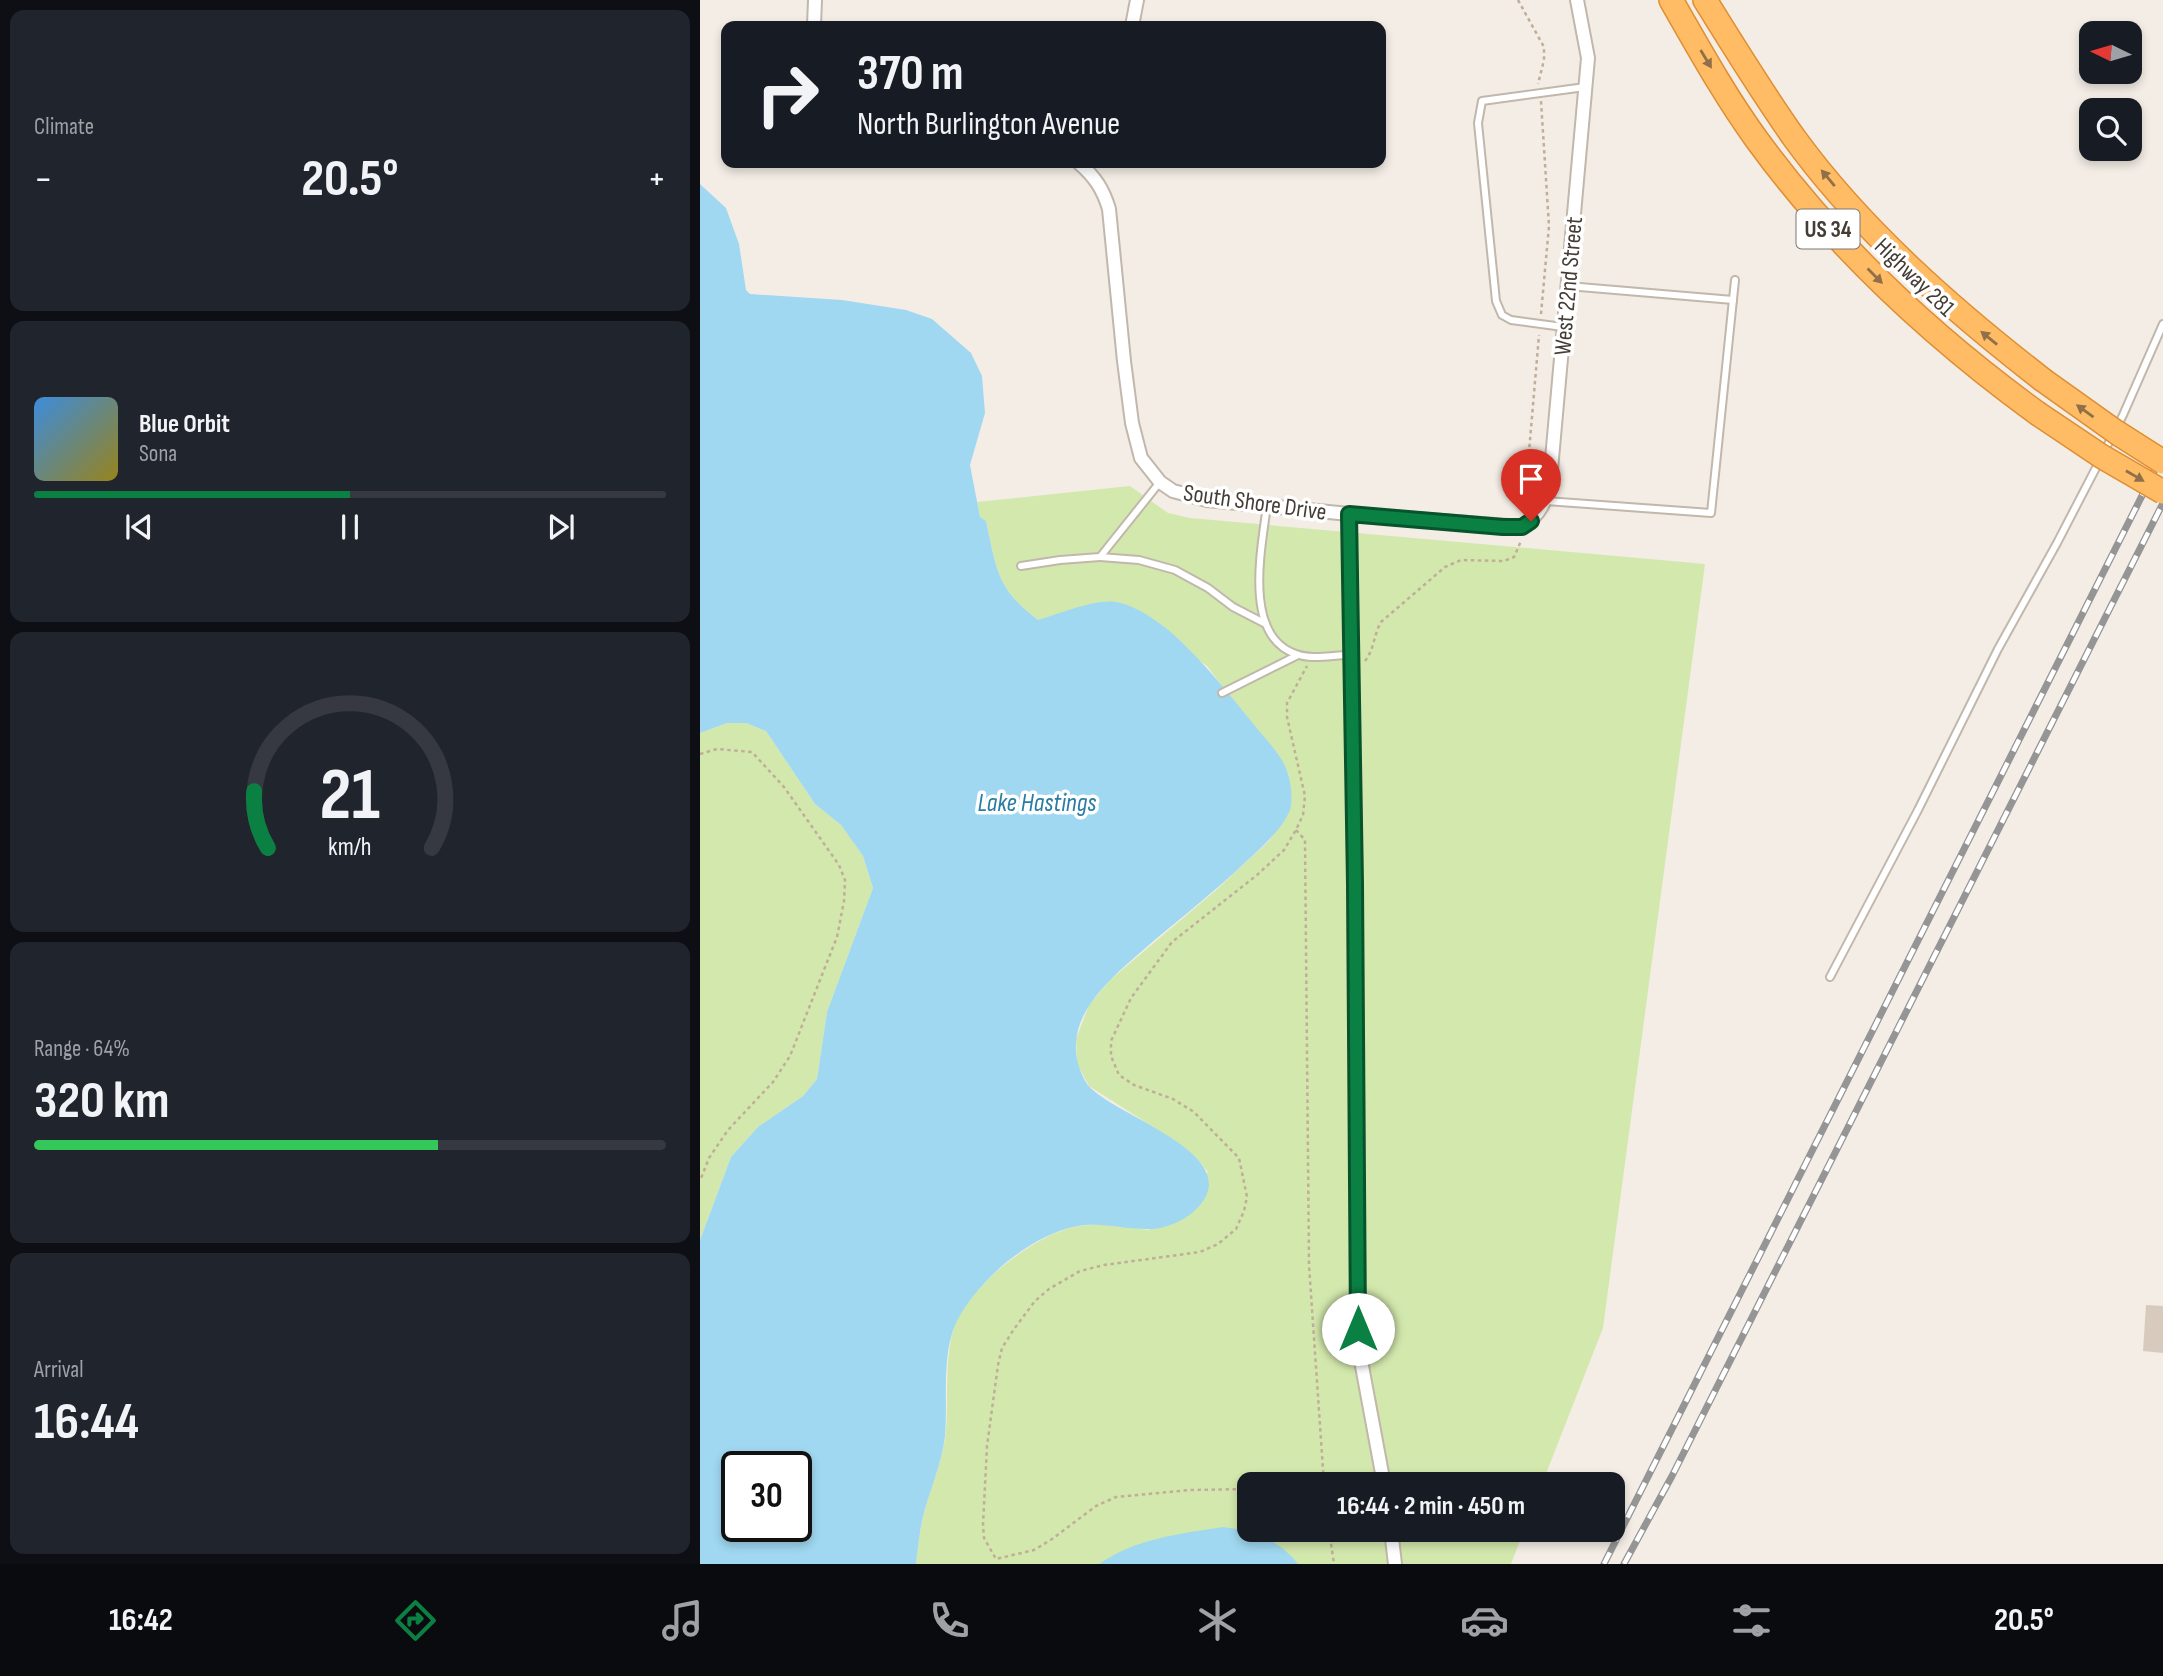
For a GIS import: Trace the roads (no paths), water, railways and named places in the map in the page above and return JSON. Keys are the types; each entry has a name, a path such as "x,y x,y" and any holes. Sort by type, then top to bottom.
{"highway":[{"name":"Highway 281","path":"1671,0 1756,139 1833,235 1949,346 2037,413 2101,456 2163,492"},
{"name":"Highway 281","path":"1705,0 1796,141 1868,224 1944,300 2043,380 2163,462"}],"street":[{"path":"814,21 815,0"},
{"path":"1133,21 1137,0"},
{"name":"West 22nd Street","path":"1546,501 1588,58 1577,0"},
{"name":"South Shore Drive","path":"1095,168 1109,209 1132,424 1141,458 1160,482 1187,496 1349,514 1358,1329 1359,1350 1382,1472"},
{"path":"1349,514 1522,527 1540,512 1546,501"},
{"path":"1392,1542 1395,1564"}],"lane":[{"path":"1564,327 1540,326 1511,320 1502,314 1496,301 1478,123 1482,101 1585,87"},
{"path":"1546,501 1711,513 1735,280"},
{"path":"1568,286 1733,300"},
{"path":"1830,977 1918,810 1998,649 2057,544 2123,415 2163,324"},
{"path":"1100,557 1160,482"},
{"path":"1267,505 1258,579 1266,624 1285,649 1298,655 1350,659"},
{"path":"1021,566 1060,559 1100,557 1139,560 1175,570 1208,588 1233,607 1266,624"},
{"path":"1222,693 1251,681 1298,655"}],"water":[{"name":"Lake Hastings","path":"700,184 726,208 739,244 746,290 750,294 842,300 906,310 932,319 971,353 982,376 985,413 970,465 980,517 986,521 996,565 1006,588 1024,609 1038,620 1087,605 1107,602 1131,606 1153,619 1167,629 1216,678 1274,749 1286,767 1289,778 1291,806 1277,830 1233,874 1109,981 1087,1009 1078,1031 1077,1058 1087,1084 1099,1095 1184,1147 1200,1162 1208,1179 1206,1196 1196,1210 1164,1227 1146,1229 1092,1225 1056,1232 1022,1251 977,1291 957,1321 952,1334 946,1377 945,1436 922,1521 916,1564 700,1564 700,1240 731,1157 758,1127 803,1096 817,1079 827,1012 873,888 863,856 841,825 815,804 766,731 746,723 727,723 700,733"},
{"path":"1223,1527 1237,1530 1237,1542 1274,1542 1298,1564 1099,1564 1128,1548 1174,1535"}],"railway":[{"path":"1604,1564 2163,454"},
{"path":"1624,1564 1672,1476 2163,503"}]}
